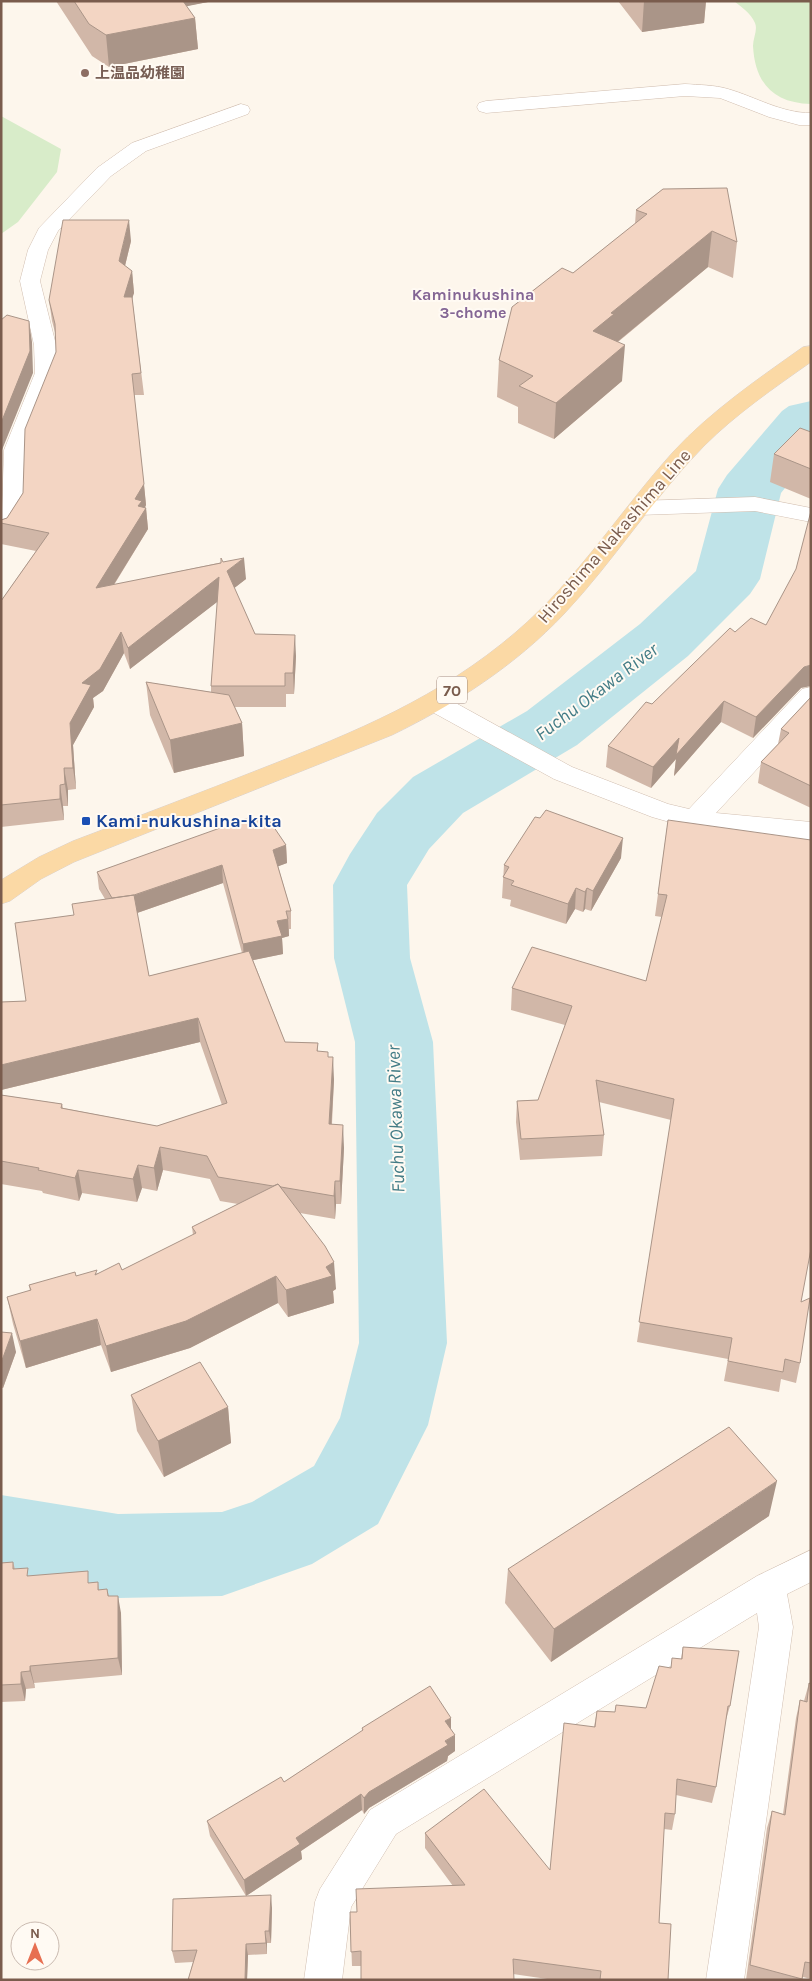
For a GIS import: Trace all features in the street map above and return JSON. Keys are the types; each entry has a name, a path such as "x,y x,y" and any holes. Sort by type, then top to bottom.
{"main road":[{"name":"Hiroshima Nakashima Line","path":"1,894 47,863 89,844 132,829 376,732 434,702 500,658 549,616 683,455 709,429 736,405 811,352"}],"street":[{"path":"486,107 685,90 723,93 776,113 798,119 811,119"},
{"path":"1,534 12,515 15,450 46,373 45,345 30,281 38,250 49,228 104,172 140,147 241,110"},
{"path":"639,508 755,504 811,515"},
{"path":"694,820 811,694"},
{"path":"434,702 563,773 661,811 694,820 811,831"},
{"path":"323,1980 333,1902 383,1822 769,1587 811,1565"},
{"path":"725,1980 776,1627 769,1587"}],"green space":[{"path":"734,1 811,1 811,104 786,100 776,95 762,80 758,71 753,46 755,23 748,13"},
{"path":"1,116 61,149 57,172 18,222 1,234"}],"building":[{"path":"74,1 183,1 195,18 106,35 89,24"},
{"path":"727,188 737,242 712,231 611,313 614,314 593,331 625,345 556,403 519,386 533,376 499,360 512,307 562,268 573,273 647,214 636,210 663,189"},
{"path":"63,220 129,220 119,261 132,271 124,297 132,297 141,373 132,374 144,484 135,499 142,501 138,506 146,508 96,588 221,563 221,558 223,562 244,558 227,571 255,634 295,635 293,673 285,673 285,686 211,686 219,577 128,648 121,632 100,669 82,683 91,685 70,723 73,768 64,768 65,784 60,785 60,799 1,805 1,601 49,533 1,523 1,520 7,518 23,493 25,429 56,352 55,324 49,300"},
{"path":"7,315 29,321 30,351 1,423 1,320"},
{"path":"800,428 811,432 811,469 774,454"},
{"path":"811,511 811,665 804,667 756,717 724,701 676,755 679,738 653,767 608,746 646,702 652,704 730,628 735,632 751,618 766,625 796,569"},
{"path":"146,682 229,695 242,723 170,740"},
{"path":"811,697 811,786 761,762 789,733 781,729"},
{"path":"546,810 623,838 593,891 587,888 585,892 576,888 568,904 511,885 514,881 503,877 509,867 504,865 535,817 540,818"},
{"path":"267,817 286,845 273,850 291,911 286,911 288,919 277,921 282,936 243,944 222,865 134,895 112,898 97,872 248,818 251,823"},
{"path":"668,820 811,840 811,1249 801,1302 810,1298 800,1363 785,1359 783,1372 728,1361 732,1338 639,1322 674,1099 596,1080 604,1135 521,1139 517,1101 538,1100 572,1006 512,988 532,947 646,981 667,895 658,894"},
{"path":"134,895 149,976 249,951 285,1042 318,1043 317,1051 328,1052 328,1057 333,1057 329,1124 343,1125 340,1181 335,1181 334,1196 281,1187 278,1184 273,1186 218,1177 207,1156 160,1147 154,1168 138,1165 133,1179 78,1170 75,1178 38,1170 39,1168 1,1161 1,1095 62,1104 61,1108 157,1126 227,1103 198,1018 1,1065 1,1002 26,1001 15,923 74,915 72,904"},
{"path":"278,1184 325,1246 334,1262 326,1267 332,1276 286,1290 276,1276 186,1321 106,1346 97,1319 20,1341 7,1297 31,1290 29,1285 75,1272 76,1276 97,1270 95,1275 119,1263 122,1270 196,1233 192,1227"},
{"path":"1,1332 12,1333 1,1363"},
{"path":"200,1362 228,1407 158,1441 131,1395"},
{"path":"729,1427 777,1481 554,1629 508,1569"},
{"path":"13,1562 13,1569 28,1568 27,1576 88,1571 88,1583 98,1582 98,1590 107,1589 108,1596 118,1596 118,1658 30,1666 30,1671 21,1672 21,1684 1,1685 1,1563"},
{"path":"683,1647 739,1651 730,1706 728,1706 716,1787 677,1779 675,1814 665,1813 659,1923 671,1924 668,1980 600,1980 601,1971 513,1959 514,1980 361,1980 361,1951 351,1952 350,1912 357,1912 356,1889 465,1885 425,1833 484,1789 550,1870 564,1723 595,1727 597,1711 615,1712 616,1705 646,1708 659,1666 671,1668 672,1658 682,1659"},
{"path":"809,1683 811,1684 811,1963 805,1962 802,1979 750,1965 772,1811 785,1815 800,1700 807,1702"},
{"path":"430,1686 451,1718 445,1721 455,1735 445,1741 448,1745 369,1792 364,1798 361,1794 296,1838 300,1844 244,1880 207,1821 281,1777 284,1782 363,1730 362,1728"},
{"path":"271,1895 269,1931 265,1931 266,1943 246,1944 245,1980 188,1980 197,1950 172,1951 173,1899"}],"waterway":[{"name":"Fuchu Okawa River","path":"1,1537 118,1556 222,1554 279,1535 346,1495 383,1425 403,1343 394,1042 372,958 370,885 403,831 438,795 552,728 664,640 727,579 750,489 804,424 811,419"}],"place":[{"name":"上温品幼稚園","path":"85,73"},
{"name":"Kami-nukushina-kita","path":"86,821"}],"district":[{"name":"Kaminukushina 3-chome","path":"473,303"}]}
